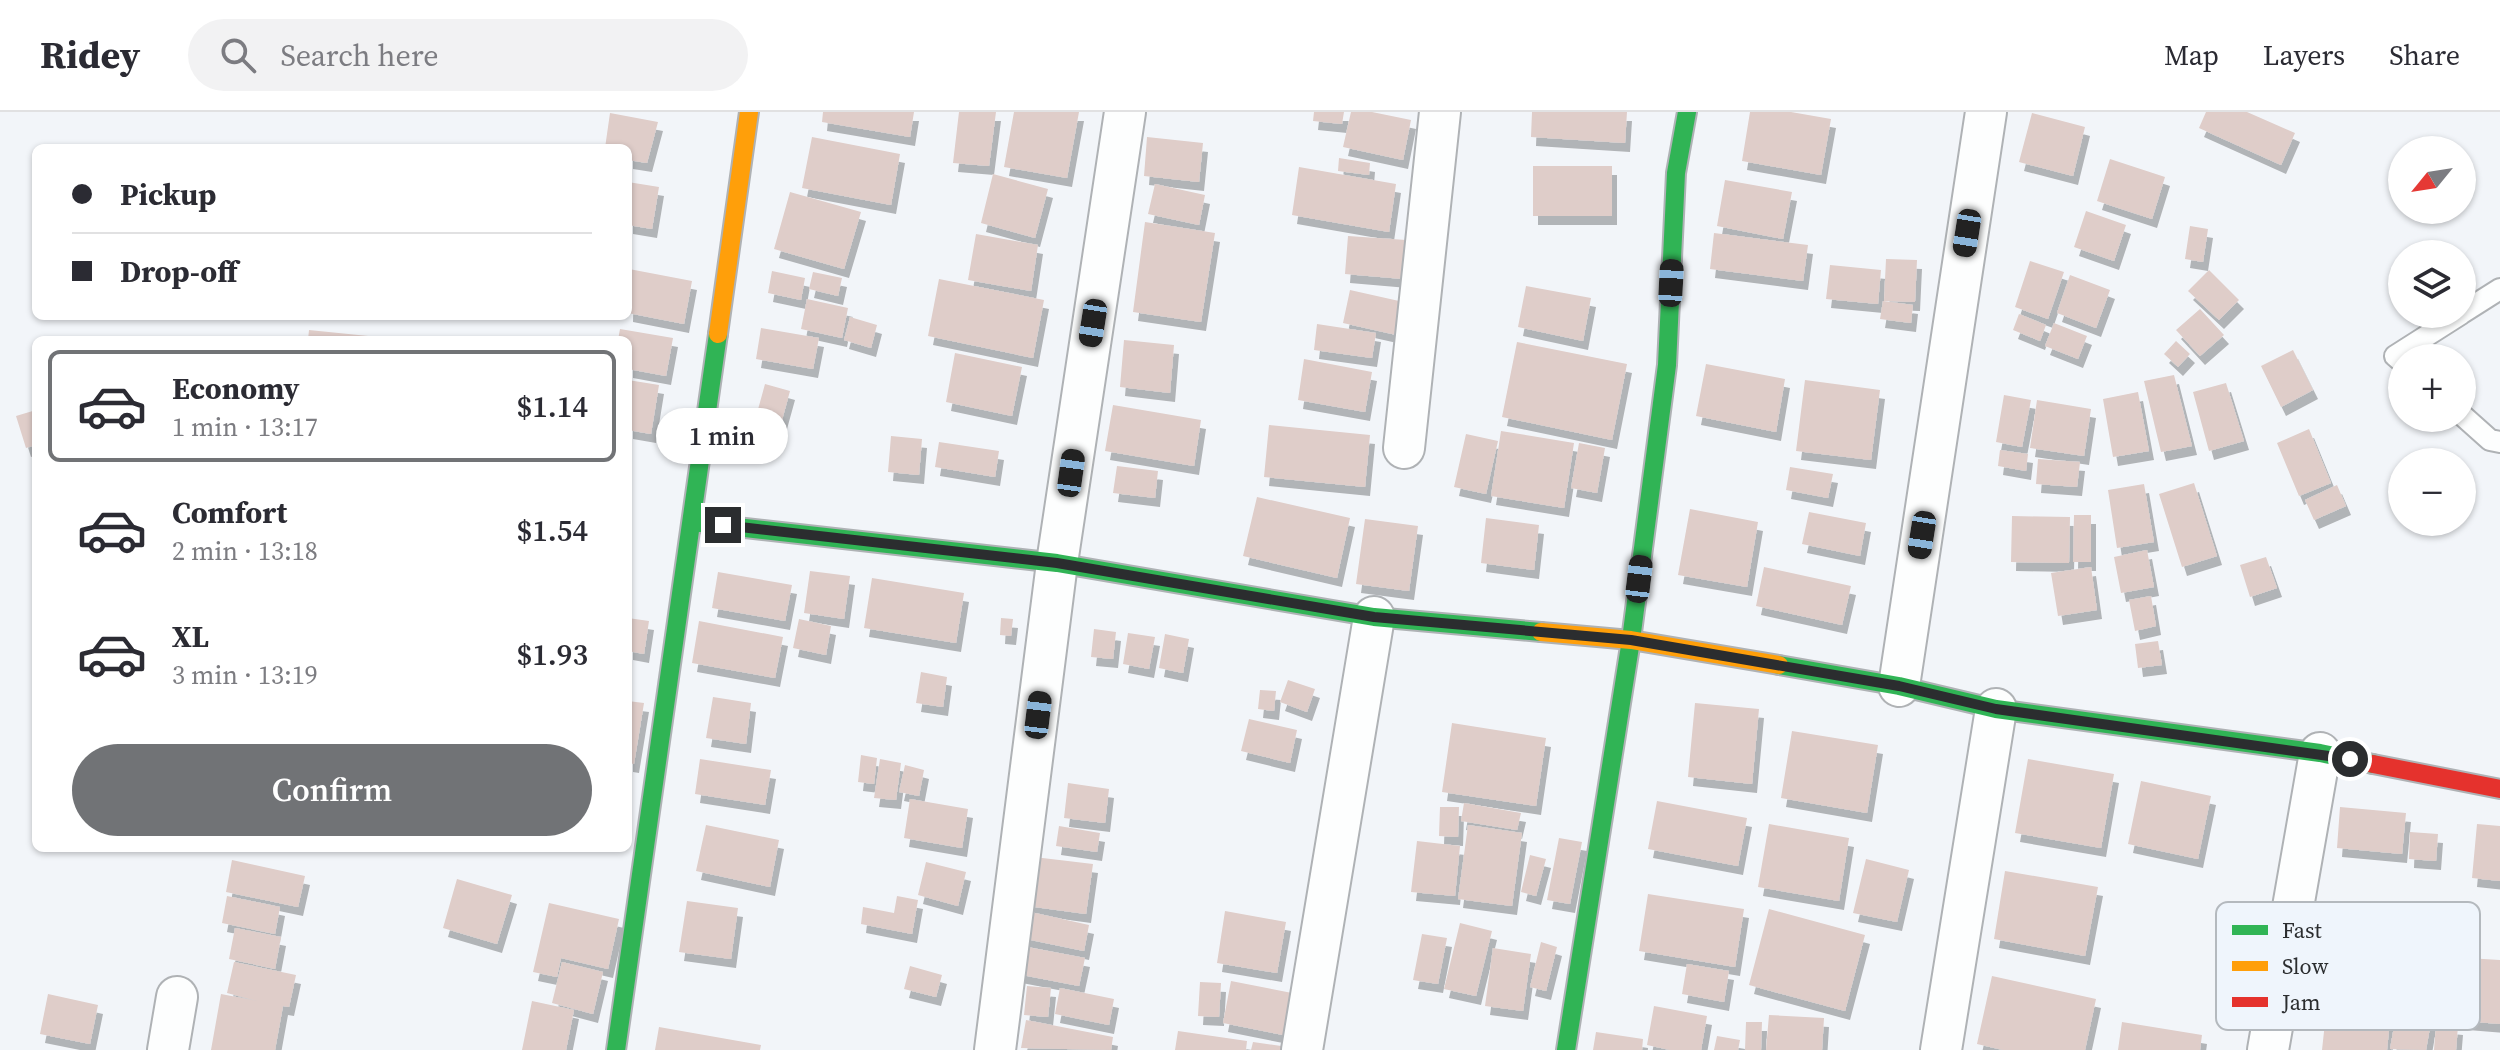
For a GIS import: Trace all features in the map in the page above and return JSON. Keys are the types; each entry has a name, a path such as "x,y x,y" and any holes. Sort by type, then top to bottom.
{"street":[{"path":"616,1050 749,112"},
{"path":"995,1050 1057,563 1125,112"},
{"path":"1404,448 1440,112"},
{"path":"1566,1050 1631,640 1667,365 1676,173 1687,112"},
{"path":"1899,686 1986,112"},
{"path":"692,522 1057,563 1374,617 1631,640 1899,686 1996,709 2320,753 2500,789"},
{"path":"1302,1050 1374,617"},
{"path":"1941,1050 1996,709"},
{"path":"2294,902 2320,753"},
{"path":"168,1050 177,997"},
{"path":"2268,1050 2272,1030"}],"lane":[{"path":"2476,304 2500,289"},
{"path":"2414,344 2439,328"},
{"path":"2476,428 2490,440 2500,442"}],"building":[{"path":"823,112 914,112 910,137 822,122"},
{"path":"959,112 996,112 989,166 953,163"},
{"path":"1014,112 1079,112 1067,178 1004,167"},
{"path":"1314,112 1344,112 1342,124 1313,121"},
{"path":"1351,112 1372,112 1411,120 1403,160 1343,147"},
{"path":"1532,112 1627,112 1625,143 1531,137"},
{"path":"1750,112 1791,112 1831,119 1821,175 1742,161"},
{"path":"2206,112 2247,112 2295,133 2281,165 2199,128"},
{"path":"610,113 658,122 647,163 632,161 632,144 606,144"},
{"path":"2032,113 2085,127 2073,176 2019,162"},
{"path":"812,137 900,154 891,205 802,188"},
{"path":"1147,137 1203,143 1199,182 1144,176"},
{"path":"1339,158 1370,163 1369,175 1338,171"},
{"path":"2110,159 2165,177 2152,219 2097,201"},
{"path":"1533,166 1612,166 1612,216 1533,216"},
{"path":"1299,167 1396,184 1389,232 1292,215"},
{"path":"993,174 1048,189 1035,238 981,223"},
{"path":"1725,180 1792,192 1783,239 1717,226"},
{"path":"632,183 659,187 652,229 632,226"},
{"path":"1155,184 1205,195 1199,225 1148,214"},
{"path":"790,192 861,212 844,269 774,249"},
{"path":"2086,211 2126,225 2114,261 2074,247"},
{"path":"1145,222 1215,233 1201,322 1133,312"},
{"path":"2190,226 2208,229 2203,262 2185,259"},
{"path":"1714,233 1808,245 1803,281 1710,269"},
{"path":"976,234 1038,245 1031,291 968,280"},
{"path":"1348,236 1406,240 1403,279 1345,274"},
{"path":"1886,259 1917,260 1915,302 1884,301"},
{"path":"2030,261 2064,272 2048,319 2015,307"},
{"path":"1830,265 1881,270 1878,304 1826,299"},
{"path":"632,270 692,281 684,324 632,314"},
{"path":"2209,270 2239,300 2219,320 2188,291"},
{"path":"772,271 805,278 801,300 768,293"},
{"path":"813,272 842,278 838,296 809,289"},
{"path":"2070,275 2110,290 2096,328 2057,313"},
{"path":"939,279 1044,300 1033,358 928,336"},
{"path":"1526,286 1591,298 1583,341 1518,327"},
{"path":"1350,290 1408,303 1401,336 1343,323"},
{"path":"807,299 848,308 842,338 801,329"},
{"path":"1883,301 1913,305 1911,323 1880,319"},
{"path":"2200,309 2224,335 2200,356 2176,330"},
{"path":"2019,314 2046,325 2040,341 2013,330"},
{"path":"850,317 877,325 871,348 844,340"},
{"path":"2054,323 2087,336 2078,359 2045,346"},
{"path":"1317,324 1376,333 1372,358 1314,350"},
{"path":"761,328 819,338 813,369 756,359"},
{"path":"620,329 673,338 666,376 632,370 632,336 619,336"},
{"path":"309,330 368,336 308,336"},
{"path":"1124,340 1174,345 1170,393 1120,387"},
{"path":"2176,341 2190,354 2178,367 2164,354"},
{"path":"1517,342 1627,364 1612,440 1502,417"},
{"path":"2293,350 2313,390 2281,407 2261,366"},
{"path":"955,353 1022,367 1012,416 946,402"},
{"path":"1304,359 1372,372 1365,412 1298,400"},
{"path":"1706,364 1785,379 1776,432 1696,416"},
{"path":"2174,375 2192,446 2161,452 2144,381"},
{"path":"1805,380 1880,390 1871,460 1796,451"},
{"path":"632,381 659,385 651,434 632,431"},
{"path":"2226,383 2244,441 2209,451 2193,392"},
{"path":"765,384 790,391 782,420 757,413"},
{"path":"2138,392 2149,451 2113,457 2103,399"},
{"path":"2004,395 2031,400 2022,447 1996,442"},
{"path":"2037,400 2091,409 2084,456 2030,448"},
{"path":"1113,405 1201,420 1194,466 1105,451"},
{"path":"32,411 32,446 26,448 16,416"},
{"path":"1269,425 1370,435 1365,487 1264,477"},
{"path":"2309,429 2331,483 2299,496 2277,443"},
{"path":"1501,431 1574,443 1564,508 1491,496"},
{"path":"1466,434 1498,441 1486,494 1454,487"},
{"path":"891,436 922,439 919,475 888,472"},
{"path":"939,442 999,451 995,477 935,467"},
{"path":"1579,443 1605,448 1597,493 1571,488"},
{"path":"2000,450 2028,454 2026,471 1998,466"},
{"path":"2038,459 2080,462 2077,487 2036,484"},
{"path":"1117,466 1158,471 1155,498 1113,493"},
{"path":"1790,467 1833,474 1828,498 1786,490"},
{"path":"2194,483 2217,556 2182,567 2159,494"},
{"path":"2144,484 2154,542 2117,548 2108,490"},
{"path":"2337,485 2346,506 2314,520 2305,500"},
{"path":"1257,497 1350,518 1337,578 1243,556"},
{"path":"1690,509 1758,522 1747,587 1678,575"},
{"path":"1809,512 1866,523 1860,556 1802,544"},
{"path":"2074,515 2091,515 2091,562 2073,562"},
{"path":"2012,516 2070,517 2069,563 2011,562"},
{"path":"1486,518 1539,525 1534,570 1481,563"},
{"path":"1365,519 1418,526 1409,591 1356,584"},
{"path":"2147,550 2154,587 2121,593 2114,557"},
{"path":"2266,557 2277,588 2250,597 2240,565"},
{"path":"1764,567 1851,586 1842,625 1756,606"},
{"path":"2091,567 2097,610 2058,616 2051,573"},
{"path":"810,571 850,576 844,619 804,613"},
{"path":"718,572 792,585 785,621 712,608"},
{"path":"872,578 964,593 956,643 864,628"},
{"path":"2151,596 2156,626 2135,631 2129,600"},
{"path":"1001,618 1013,619 1011,636 1000,635"},
{"path":"632,619 649,621 644,654 632,652"},
{"path":"799,619 831,626 826,655 793,648"},
{"path":"699,621 783,637 775,678 692,663"},
{"path":"1094,629 1116,632 1113,659 1091,657"},
{"path":"1128,633 1155,637 1149,669 1123,664"},
{"path":"1165,634 1189,639 1183,673 1159,668"},
{"path":"2158,641 2162,665 2138,668 2135,644"},
{"path":"921,672 947,677 943,707 916,703"},
{"path":"1288,680 1315,689 1307,712 1280,702"},
{"path":"1260,690 1276,691 1274,711 1258,709"},
{"path":"713,697 751,703 746,744 706,738"},
{"path":"632,702 644,703 632,764"},
{"path":"1695,703 1759,709 1752,784 1688,777"},
{"path":"1249,719 1297,730 1290,763 1241,751"},
{"path":"1452,723 1546,738 1536,806 1442,792"},
{"path":"1792,731 1878,745 1867,813 1781,798"},
{"path":"861,755 877,758 874,784 858,782"},
{"path":"700,759 771,770 765,805 695,794"},
{"path":"880,759 901,763 896,800 874,798"},
{"path":"2028,759 2114,774 2101,848 2015,833"},
{"path":"905,765 924,770 919,796 899,792"},
{"path":"2141,781 2211,796 2198,859 2128,844"},
{"path":"1068,783 1109,789 1105,823 1064,818"},
{"path":"910,799 968,809 962,848 904,838"},
{"path":"1657,801 1747,818 1738,866 1648,849"},
{"path":"1464,803 1521,813 1517,830 1461,821"},
{"path":"1440,807 1459,807 1458,837 1439,836"},
{"path":"2340,807 2406,813 2402,854 2337,848"},
{"path":"1769,824 1849,838 1839,901 1758,887"},
{"path":"2477,824 2500,826 2500,881 2472,878"},
{"path":"706,825 779,840 770,887 696,871"},
{"path":"1468,825 1522,833 1512,906 1458,899"},
{"path":"1059,826 1100,833 1097,852 1056,846"},
{"path":"2410,832 2438,834 2436,861 2409,859"},
{"path":"1559,838 1582,842 1570,904 1547,900"},
{"path":"1417,841 1460,846 1455,896 1411,892"},
{"path":"1530,855 1546,859 1536,896 1521,892"},
{"path":"1034,857 1093,864 1086,914 1027,906"},
{"path":"1866,859 1909,870 1897,922 1853,913"},
{"path":"232,860 305,876 298,907 226,892"},
{"path":"926,862 966,872 958,906 918,895"},
{"path":"2005,871 2098,887 2085,956 1994,939"},
{"path":"457,879 512,895 497,944 443,928"},
{"path":"1648,894 1744,909 1735,967 1639,951"},
{"path":"227,896 280,907 275,934 222,923"},
{"path":"897,896 918,900 912,934 861,924 863,907 894,913"},
{"path":"687,901 738,908 731,959 679,952"},
{"path":"549,903 619,919 608,969 561,958 557,977 533,972"},
{"path":"1769,909 1865,935 1845,1011 1749,985"},
{"path":"1026,911 1089,925 1084,951 1021,938"},
{"path":"1225,911 1286,922 1277,973 1217,963"},
{"path":"1460,923 1492,931 1476,996 1444,989"},
{"path":"235,928 281,937 275,969 229,959"},
{"path":"1422,934 1447,938 1438,984 1413,980"},
{"path":"1541,942 1557,947 1546,991 1530,987"},
{"path":"1022,946 1085,958 1079,986 1017,974"},
{"path":"1493,948 1531,954 1523,1011 1485,1006"},
{"path":"2480,959 2500,960 2500,1024 2480,1022"},
{"path":"234,962 296,975 289,1007 283,1006 275,1050 211,1050 221,994 257,1001 227,993"},
{"path":"562,962 603,972 593,1014 552,1003"},
{"path":"1687,964 1729,971 1724,1002 1682,994"},
{"path":"910,966 942,975 936,997 904,989"},
{"path":"1992,976 2096,999 2085,1050 2003,1050 1977,1044"},
{"path":"1231,981 1292,993 1283,1035 1223,1023"},
{"path":"1200,982 1221,983 1219,1017 1198,1016"},
{"path":"1027,986 1051,988 1048,1017 1024,1015"},
{"path":"1060,988 1114,999 1109,1025 1055,1014"},
{"path":"48,994 98,1005 90,1044 40,1034"},
{"path":"532,1001 574,1010 566,1050 522,1050"},
{"path":"1654,1006 1707,1016 1701,1050 1670,1050 1647,1045"},
{"path":"1769,1015 1824,1018 1822,1050 1766,1050"},
{"path":"1026,1020 1113,1037 1111,1050 1021,1048"},
{"path":"1746,1022 1762,1022 1761,1050 1745,1050"},
{"path":"2122,1022 2202,1035 2200,1050 2118,1050"},
{"path":"659,1027 761,1045 760,1050 655,1050"},
{"path":"2324,1030 2389,1030 2387,1050 2322,1050"},
{"path":"2393,1030 2430,1030 2426,1050 2390,1049"},
{"path":"2436,1030 2458,1030 2456,1050 2434,1050"},
{"path":"1178,1031 1247,1041 1246,1050 1175,1050"},
{"path":"1596,1032 1643,1039 1642,1050 1593,1050"},
{"path":"1717,1036 1740,1040 1738,1050 1714,1050"},
{"path":"1253,1042 1295,1048 1295,1050 1251,1050"}],"traffic: fast":[{"path":"1566,1050 1631,640 1667,365 1676,173 1687,112"},
{"path":"616,1050 718,334"},
{"path":"692,522 1057,563 1374,617 1541,632"},
{"path":"1779,665 1899,686 1996,709 2320,753 2373,764"}],"traffic: slow":[{"path":"718,334 749,112"},
{"path":"1541,632 1631,640 1779,665"}],"traffic: jam":[{"path":"2373,764 2500,789"}],"route":[{"path":"723,525 1057,563 1374,617 1631,640 1899,686 1996,709 2350,759"}]}
